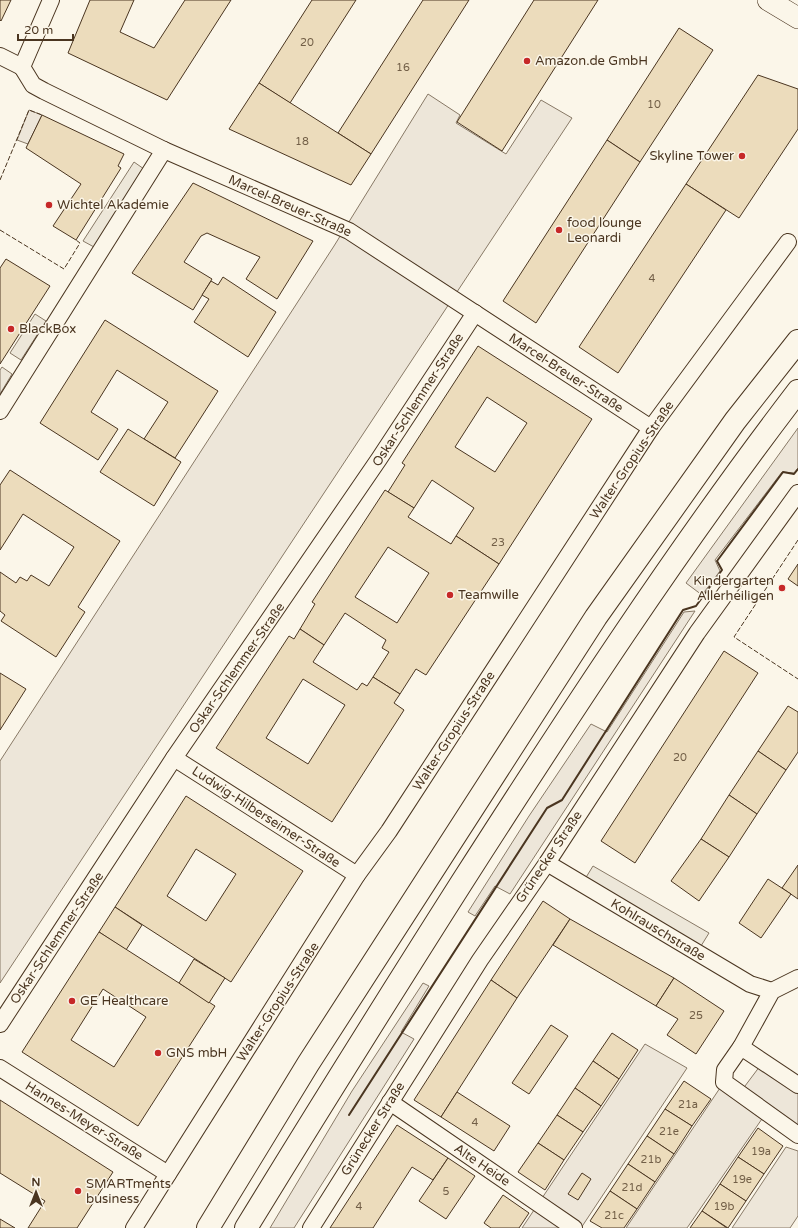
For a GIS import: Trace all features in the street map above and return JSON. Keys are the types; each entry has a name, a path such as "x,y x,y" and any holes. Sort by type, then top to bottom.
{"highway":[{"path":"208,1228 308,1064 596,617 736,422 798,341"},
{"path":"246,1228 323,1100 526,782 679,553 798,392"}],"street":[{"path":"0,56 22,67 51,0"},
{"path":"768,0 798,18"},
{"name":"Marcel-Breuer-Straße","path":"22,67 33,85 164,150 349,231 651,428"},
{"path":"0,411 164,150"},
{"name":"Walter-Gropius-Straße","path":"134,1228 357,875 394,825 651,428 788,242"},
{"name":"Oskar-Schlemmer-Straße","path":"0,1024 174,758 375,466 475,313"},
{"name":"Grünecker Straße","path":"311,1228 480,960 547,863 697,633 798,493"},
{"name":"Ludwig-Hilberseimer-Straße","path":"174,758 357,875"},
{"name":"Kohlrauschstraße","path":"547,863 750,984 772,991"},
{"path":"798,978 772,991 741,1047 726,1070 724,1082 798,1135"},
{"path":"741,1047 798,1085"},
{"name":"Hannes-Meyer-Straße","path":"0,1068 168,1174"},
{"name":"Alte Heide","path":"390,1102 574,1228"}],"shaded area":[{"path":"428,94 460,115 456,123 506,154 541,100 572,118 0,983 0,761 334,246"},
{"path":"29,110 42,115 28,144 17,140"},
{"path":"134,162 144,169 94,247 83,241"},
{"path":"35,314 46,321 21,360 10,353"},
{"path":"2,367 12,374 0,394 0,370"},
{"path":"798,428 798,468 794,473 782,472 715,560 720,571 702,595 686,583"},
{"path":"695,611 510,894 495,886 475,916 468,912 529,816 591,724 607,732 684,612"},
{"path":"593,866 709,933 701,946 585,879"},
{"path":"423,983 429,986 401,1032 414,1039 294,1228 270,1228 352,1091"},
{"path":"645,1044 687,1068 581,1228 522,1228"},
{"path":"763,1062 798,1085 798,1135 766,1113 687,1228 626,1228 724,1082 739,1094"},
{"path":"786,1147 798,1151 798,1216 790,1228 732,1228"}],"building":[{"path":"0,0 11,0 1,21 0,20"},
{"path":"90,0 134,0 120,32 154,48 185,0 231,0 167,100 68,53"},
{"path":"312,0 356,0 290,103 259,83"},
{"path":"423,0 469,0 371,154 338,133"},
{"name":"Amazon.de GmbH","path":"534,0 598,0 502,151 457,122"},
{"name":"Amazon.de GmbH","path":"679,28 713,50 640,162 607,140"},
{"name":"Skyline Tower","path":"758,75 798,89 798,129 739,218 686,184"},
{"path":"259,83 371,154 351,185 229,129"},
{"path":"42,115 124,154 118,166 121,168 76,240 53,226 81,184 26,148"},
{"path":"607,140 640,162 536,323 503,301"},
{"path":"193,183 313,241 277,299 246,279 260,257 207,233 201,236 184,262 212,279 193,310 132,273"},
{"path":"686,184 726,210 618,373 579,347"},
{"name":"BlackBox","path":"6,259 50,286 0,364 0,268"},
{"path":"223,277 276,312 248,357 194,322 209,299 202,295 211,281 218,285"},
{"path":"105,320 218,391 175,458 144,439 168,402 117,370 91,412 118,429 98,460 40,423"},
{"path":"478,346 592,419 499,564 456,536 474,508 432,480 414,508 388,492 405,465 402,463","holes":["487,397 527,423 495,472 455,447"]},
{"path":"128,429 181,462 154,506 100,472"},
{"path":"10,470 120,541 78,607 85,612 56,657 1,621 5,615 0,611 0,572 16,583 20,577 27,581 31,575 49,586 74,547 23,514 0,550 0,485"},
{"path":"385,490 414,508 408,517 451,544 456,536 499,564 426,675 416,669 400,694 373,677 389,652 382,648 386,640 345,613 324,645 300,629 315,604 312,602","holes":["388,547 429,573 397,623 355,597"]},
{"path":"798,564 798,586 788,579"},
{"path":"300,629 324,645 313,662 357,690 362,683 367,686 373,677 400,694 394,703 404,710 332,822 216,748 289,636 294,639","holes":["303,679 345,705 308,764 266,738"]},
{"path":"724,651 758,673 635,863 601,841"},
{"path":"0,673 26,689 0,730"},
{"path":"788,706 798,712 798,752 786,770 758,751"},
{"path":"758,751 786,770 757,814 729,795"},
{"path":"729,795 757,814 729,857 701,839"},
{"path":"186,796 303,871 231,982 115,907","holes":["196,849 236,874 206,921 167,896"]},
{"path":"701,839 729,857 699,901 671,881"},
{"path":"798,865 798,899 782,888"},
{"path":"768,879 791,894 761,938 739,923"},
{"path":"543,901 570,919 517,998 491,980"},
{"path":"115,907 142,925 126,950 99,932"},
{"path":"570,919 674,978 656,1006 553,945"},
{"path":"99,932 215,1006 138,1126 22,1052","holes":["103,989 146,1017 114,1067 71,1040"]},
{"path":"194,959 225,978 209,1003 179,983"},
{"path":"674,978 724,1011 696,1054 667,1035 678,1019 656,1006"},
{"path":"491,980 517,998 441,1117 414,1100"},
{"path":"551,1025 568,1036 529,1094 512,1083"},
{"path":"612,1033 638,1050 619,1079 593,1061"},
{"path":"593,1061 619,1079 601,1106 575,1088"},
{"path":"684,1081 711,1099 692,1126 665,1109"},
{"path":"575,1088 601,1106 583,1132 557,1115"},
{"path":"457,1092 510,1126 494,1151 441,1117"},
{"path":"0,1100 113,1172 77,1228 28,1228 45,1201 0,1173"},
{"path":"665,1109 692,1126 674,1154 647,1136"},
{"path":"557,1115 583,1132 564,1160 538,1143"},
{"path":"397,1125 448,1158 433,1180 412,1167 373,1228 330,1228"},
{"path":"758,1128 783,1146 764,1174 738,1157"},
{"path":"647,1136 674,1154 655,1182 628,1164"},
{"path":"538,1143 564,1160 545,1190 518,1172"},
{"path":"738,1157 764,1174 746,1201 720,1184"},
{"path":"448,1158 475,1176 446,1219 419,1201"},
{"path":"628,1164 655,1182 637,1209 610,1191"},
{"path":"582,1173 591,1179 578,1200 568,1194"},
{"path":"720,1184 746,1201 728,1228 702,1211"},
{"path":"610,1191 637,1209 624,1228 602,1228 590,1221"},
{"path":"503,1195 529,1213 519,1228 491,1228 484,1223"},
{"path":"702,1211 727,1228 690,1228"},
{"path":"0,1219 15,1228 0,1228"}],"fence":[{"path":"0,180 29,110 42,115"},
{"path":"0,230 64,269 80,243 76,240"},
{"path":"798,540 734,637 798,679"}],"wall":[{"path":"349,1115 547,808 562,800 683,610 696,606 722,570 717,561 783,472 794,474 798,469"}],"place":[{"name":"Amazon.de GmbH","path":"527,61"},
{"name":"Skyline Tower","path":"742,156"},
{"name":"Wichtel Akademie","path":"49,205"},
{"name":"food lounge Leonardi","path":"559,230"},
{"name":"BlackBox","path":"11,329"},
{"name":"Kindergarten Allerheiligen","path":"782,588"},
{"name":"Teamwille","path":"450,595"},
{"name":"GE Healthcare","path":"72,1001"},
{"name":"GNS mbH","path":"158,1053"},
{"name":"SMARTments business","path":"78,1191"}]}
